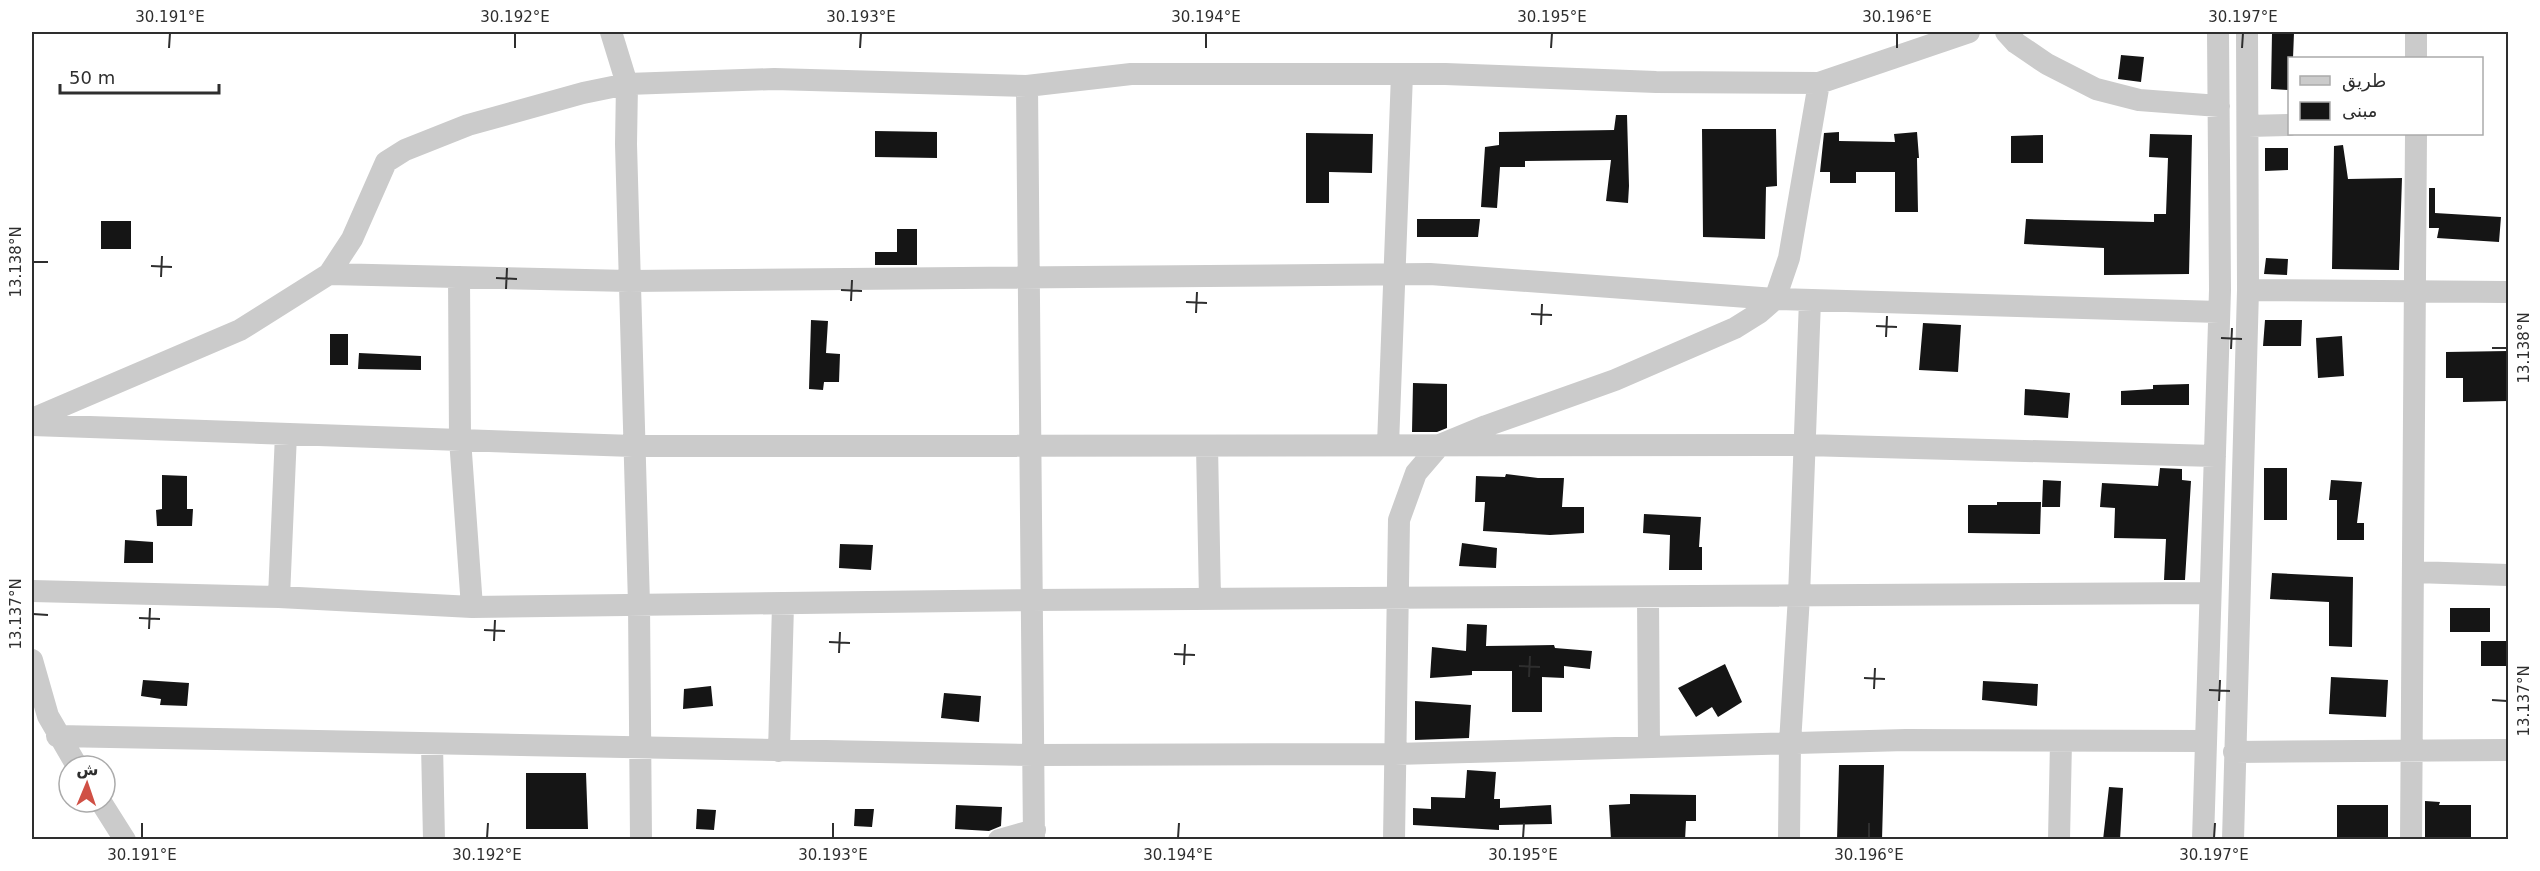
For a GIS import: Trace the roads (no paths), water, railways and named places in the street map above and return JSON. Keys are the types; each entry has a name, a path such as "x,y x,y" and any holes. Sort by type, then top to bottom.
{"street":[{"path":"611,32 627,84 629,281 639,604 641,840"},
{"path":"32,419 240,330 329,274 352,239 386,162 405,150 468,125 572,96 627,84 774,80 899,85 1027,86 1131,74 1402,74 1656,82 1819,83 1969,32"},
{"path":"2006,32 2016,44 2047,64 2096,89 2139,100 2219,106"},
{"path":"2203,840 2219,312 2218,32"},
{"path":"2233,840 2248,290 2247,32"},
{"path":"2416,32 2416,57"},
{"path":"1388,445 1402,74"},
{"path":"1394,840 1399,520 1416,473 1440,445 1615,380 1736,328 1760,313 1776,299 1789,258 1819,83"},
{"path":"999,840 1035,835 1027,86"},
{"path":"2248,126 2288,125"},
{"path":"2412,840 2417,292 2416,135"},
{"path":"329,274 629,281 1395,274 1776,299 2219,312"},
{"path":"459,277 460,439 472,607"},
{"path":"2248,290 2508,292"},
{"path":"1789,840 1790,743 1799,596 1810,300"},
{"path":"32,425 633,446 1805,445 2215,456"},
{"path":"279,597 286,434"},
{"path":"1207,446 1209,599"},
{"path":"2414,572 2508,575"},
{"path":"32,591 279,597 472,607 639,604 783,605 1032,600 2211,593"},
{"path":"1648,597 1649,747"},
{"path":"779,751 783,605"},
{"path":"32,660 48,716 69,754"},
{"path":"57,736 1034,755 1395,754 1790,743 2206,741"},
{"path":"2059,840 2061,741"},
{"path":"432,744 434,840"},
{"path":"2234,752 2508,750"},
{"path":"109,814 125,840"}]}
